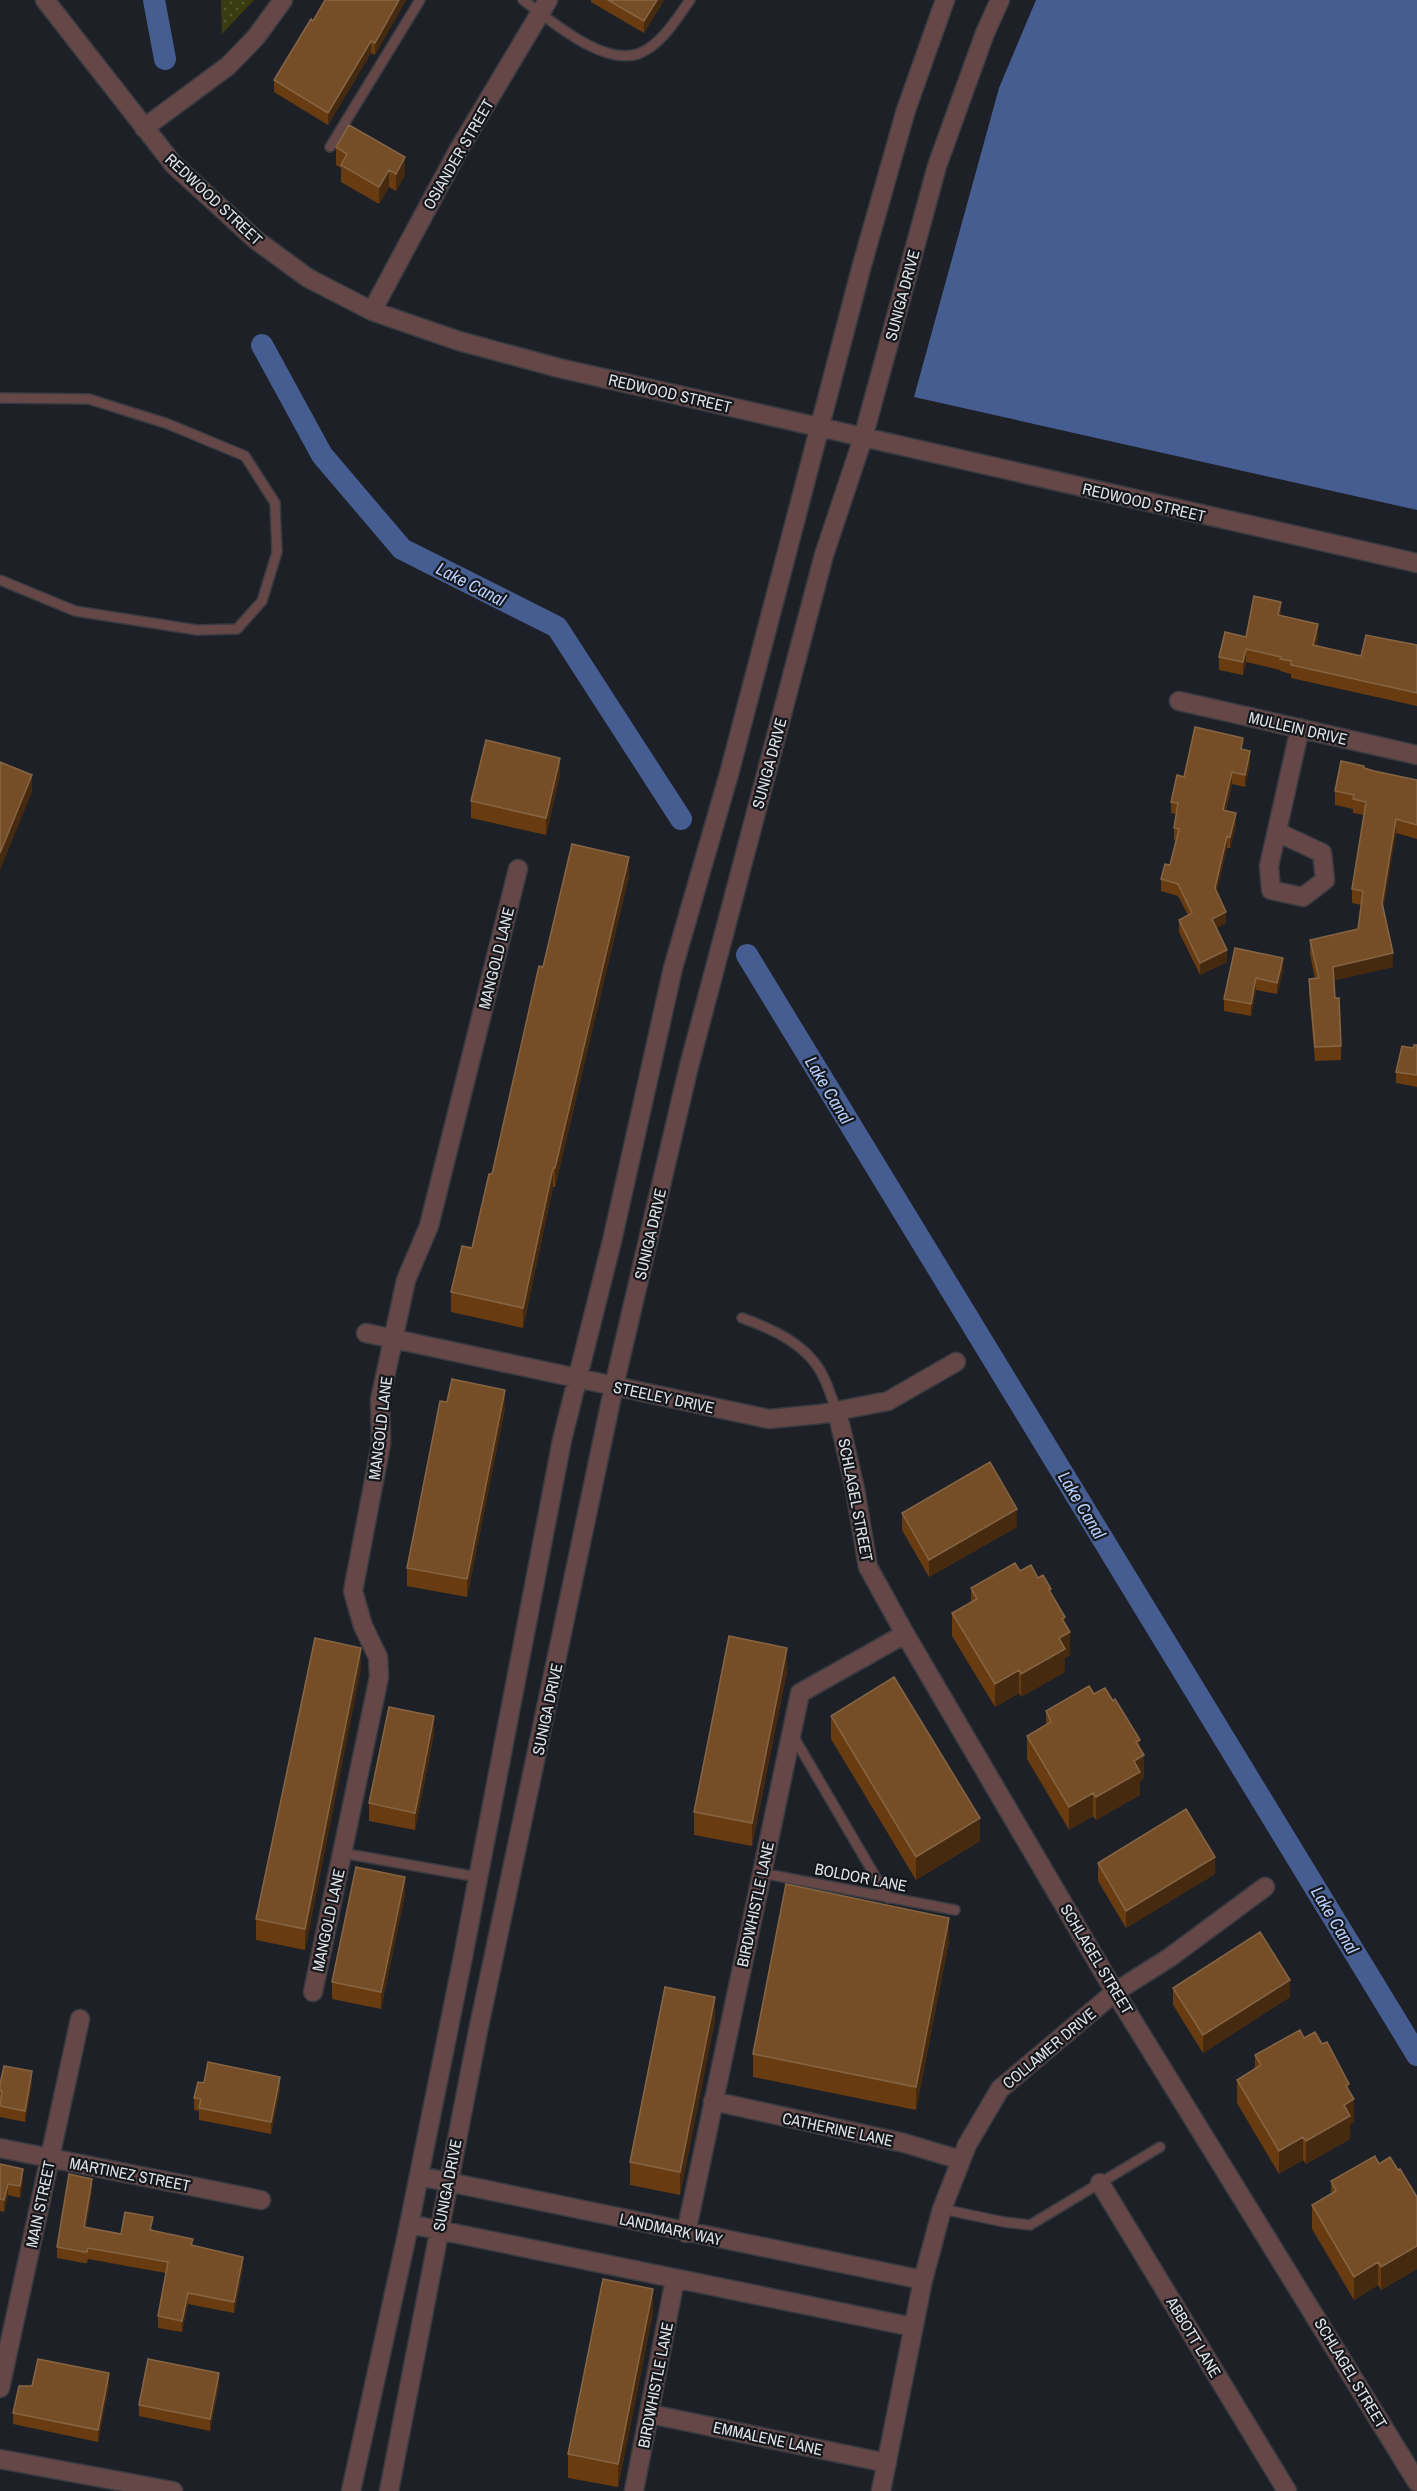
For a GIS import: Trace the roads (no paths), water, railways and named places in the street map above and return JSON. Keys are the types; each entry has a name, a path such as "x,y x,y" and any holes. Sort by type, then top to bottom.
{"street":[{"name":"REDWOOD STREET","path":"45,0 174,165 256,240 308,278 372,310 459,341 559,368 1417,563"},
{"path":"144,128 228,66 256,37 283,0"},
{"name":"SUNIGA DRIVE","path":"351,2491 410,2224 562,1440 612,1241 673,968 729,774 819,426 906,110 945,0"},
{"name":"SUNIGA DRIVE","path":"389,2491 478,2031 614,1386 694,1048 824,555 863,438 938,166 1000,0"},
{"name":"OSIANDER STREET","path":"372,310 459,149 544,7"},
{"name":"MULLEIN DRIVE","path":"1179,701 1417,755"},
{"path":"1276,832 1300,728"},
{"name":"MANGOLD LANE","path":"313,1992 379,1677 378,1657 363,1626 353,1591 381,1444 380,1400 406,1280 429,1226 518,869"},
{"name":"STEELEY DRIVE","path":"366,1333 769,1419 837,1411 888,1401 956,1362"},
{"name":"SCHLAGEL STREET","path":"837,1411 855,1489 868,1567 1115,1992 1417,2482"},
{"name":"BIRDWHISTLE LANE","path":"686,2232 790,1731 800,1693 905,1634"},
{"name":"COLLAMER DRIVE","path":"881,2491 923,2280 942,2209 961,2160 1000,2089 1115,1992 1169,1958 1265,1887"},
{"name":"MAIN STREET","path":"0,2388 80,2019"},
{"name":"CATHERINE LANE","path":"713,2101 904,2143 961,2160"},
{"name":"MARTINEZ STREET","path":"0,2148 261,2200"},
{"name":"LANDMARK WAY","path":"419,2176 923,2280"},
{"name":"ABBOTT LANE","path":"1100,2183 1287,2491"},
{"path":"410,2224 913,2327"},
{"name":"BIRDWHISTLE LANE","path":"634,2491 675,2279"},
{"name":"EMMALENE LANE","path":"650,2414 887,2463"},
{"path":"0,2459 174,2491"}],"lane":[{"path":"330,147 420,0"},
{"path":"523,0 544,7 591,47 618,57 640,53 660,40 690,0"},
{"path":"0,398 89,399 168,424 245,456 274,503 277,552 262,601 237,628 197,630 75,611 0,579"},
{"path":"742,1318 775,1330 808,1355 822,1374 837,1411"},
{"path":"790,1731 888,1898"},
{"path":"342,1853 478,1877"},
{"name":"BOLDOR LANE","path":"761,1873 955,1910"},
{"path":"942,2209 1004,2222 1030,2224 1160,2147"}],"water":[{"path":"1036,0 1417,0 1417,510 914,397 999,88"}],"waterway":[{"name":"Lake Canal","path":"154,0 165,59"},
{"name":"Lake Canal","path":"262,345 322,455 402,549 557,627 681,819"},
{"name":"Lake Canal","path":"747,955 1417,2055"}]}
